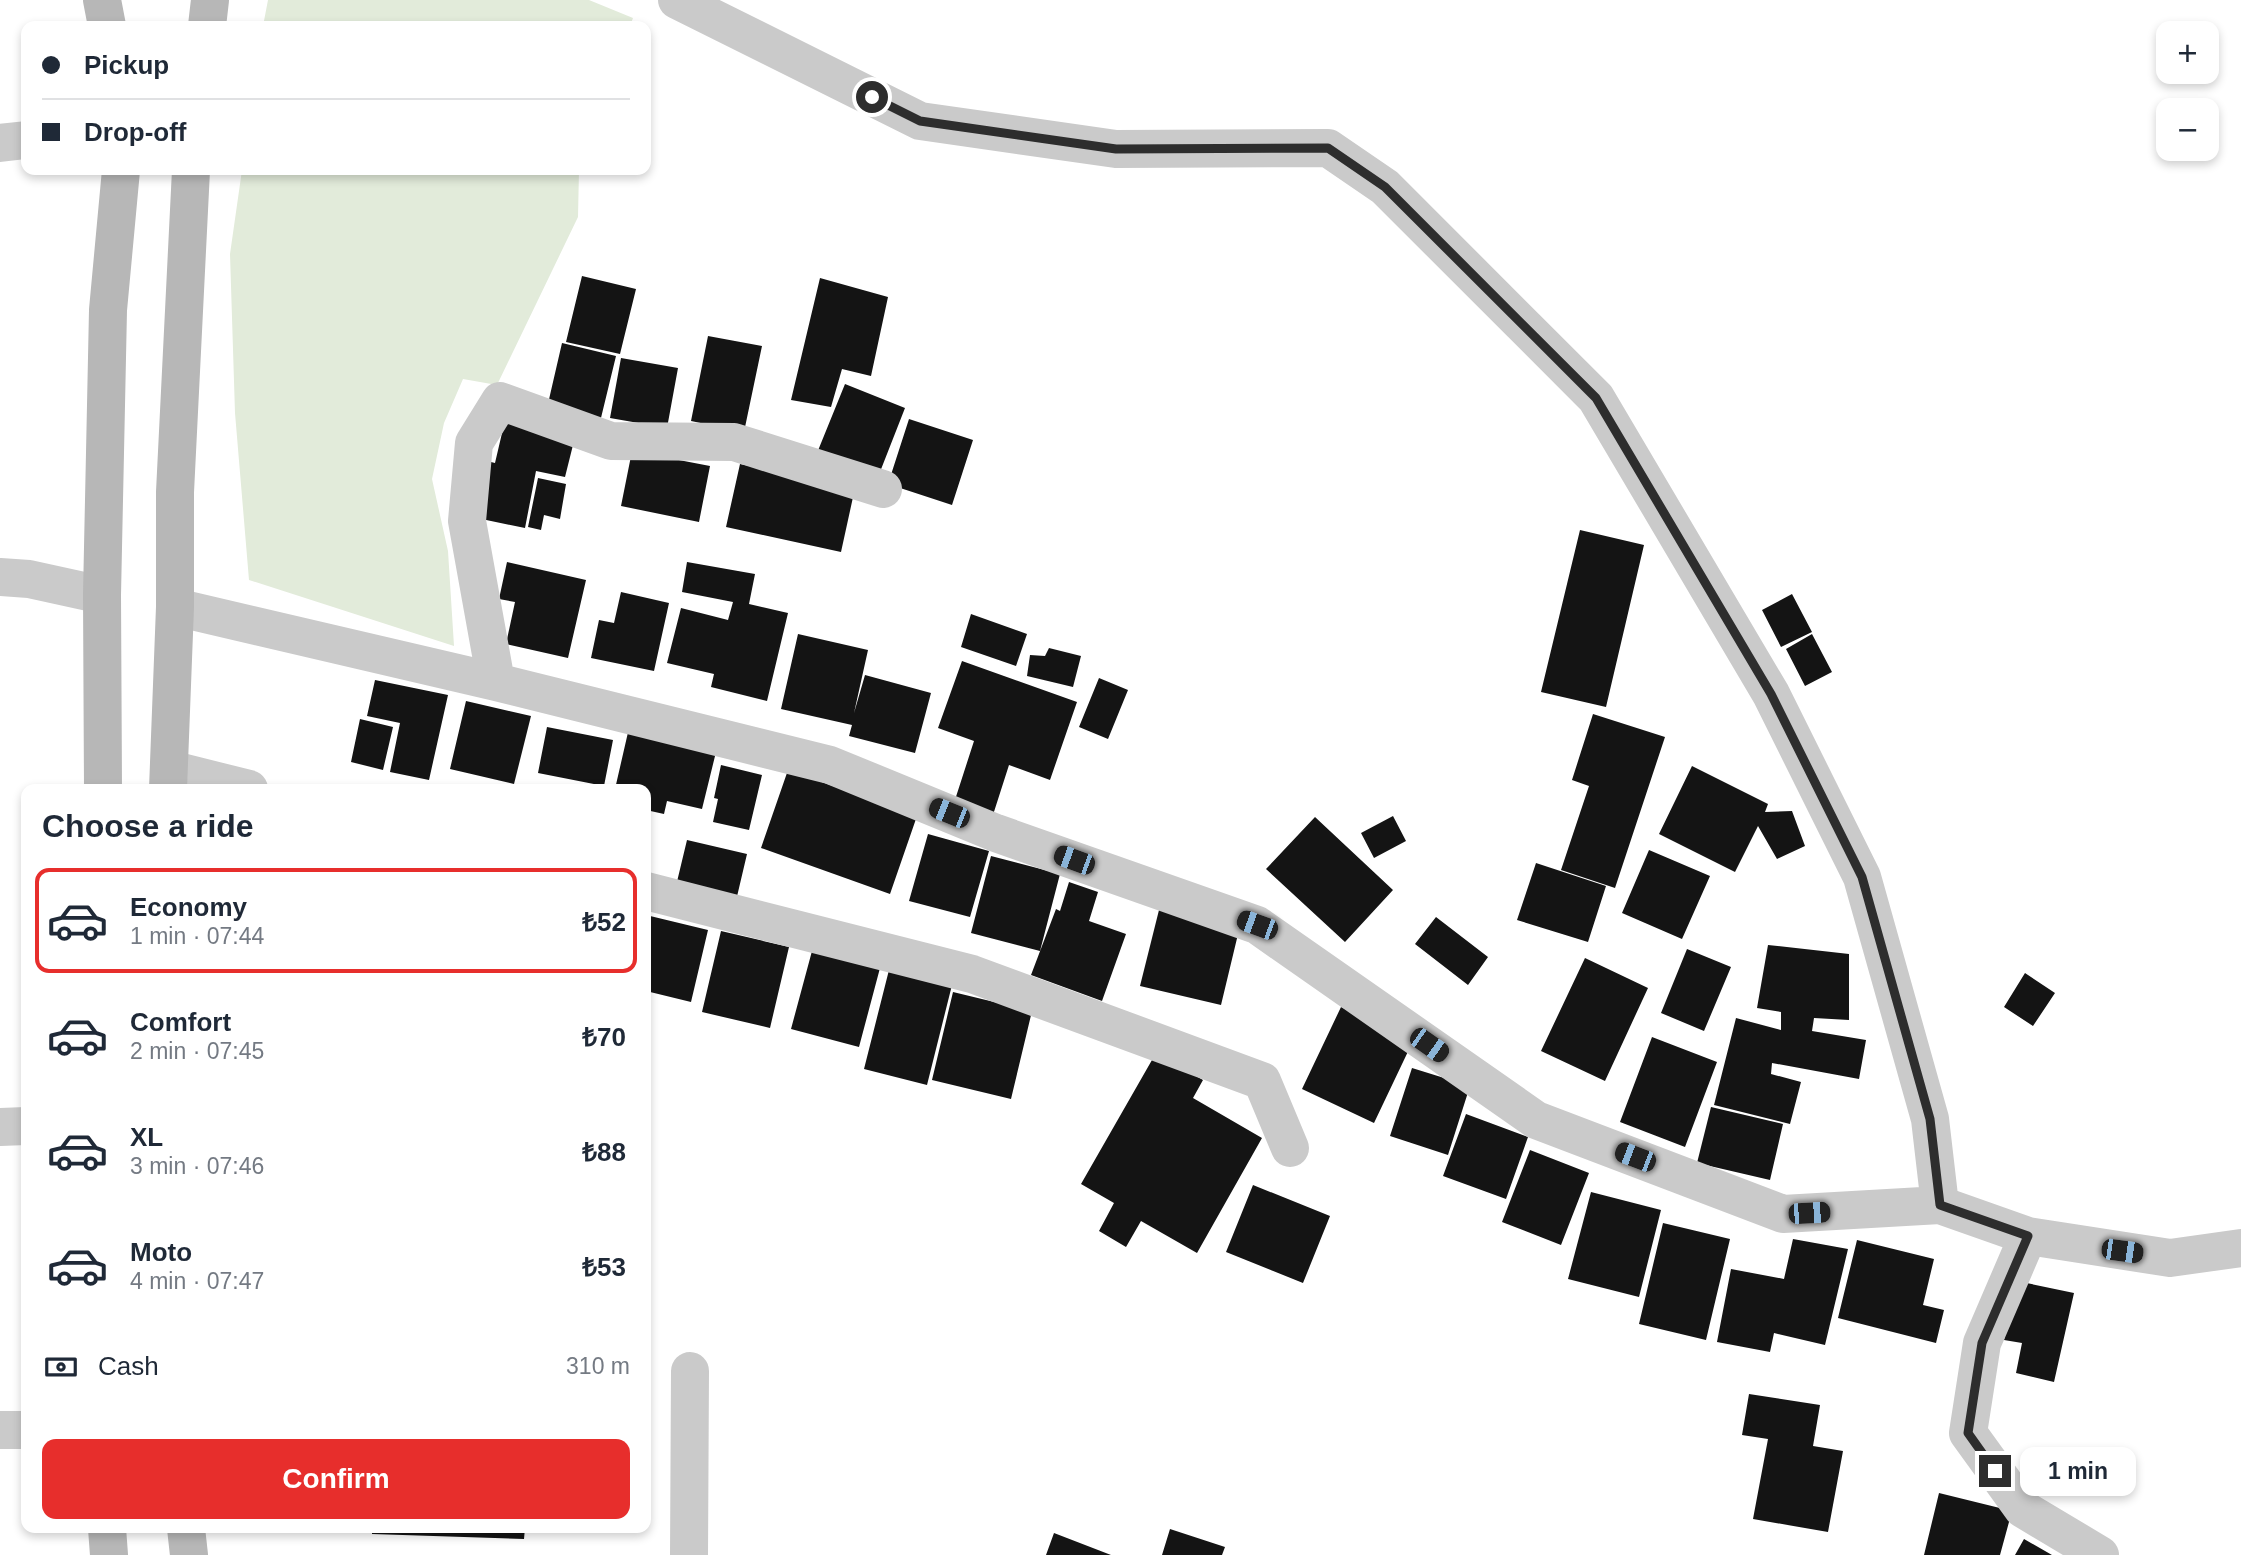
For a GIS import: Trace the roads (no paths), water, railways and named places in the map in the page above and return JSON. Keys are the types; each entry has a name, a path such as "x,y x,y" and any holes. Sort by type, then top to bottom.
{"main road":[{"path":"102,0 106,21"},
{"path":"208,21 210,0"},
{"path":"103,784 102,595 108,310 121,175"},
{"path":"169,779 176,492 191,175"},
{"path":"107,1533 109,1555"},
{"path":"187,1533 189,1555"}],"street":[{"path":"677,0 920,121 1116,149 1328,148 1385,187 1596,398 1771,694 1862,877 1930,1119 1940,1205"},
{"path":"0,143 21,141"},
{"path":"496,682 467,521 474,443 500,401 611,441 734,442 883,489"},
{"path":"0,577 29,579 102,595"},
{"path":"175,607 496,682 830,765 996,833 1257,925 1536,1120 1783,1214 1940,1205 2028,1236 2170,1258 2241,1248"},
{"path":"169,779 209,784"},
{"path":"651,892 972,974 1262,1081 1290,1148"},
{"path":"0,1127 21,1126"},
{"path":"2028,1236 1982,1343 1968,1433 2023,1509 2100,1555"},
{"path":"689,1555 690,1371"},
{"path":"0,1430 21,1430"}]}
